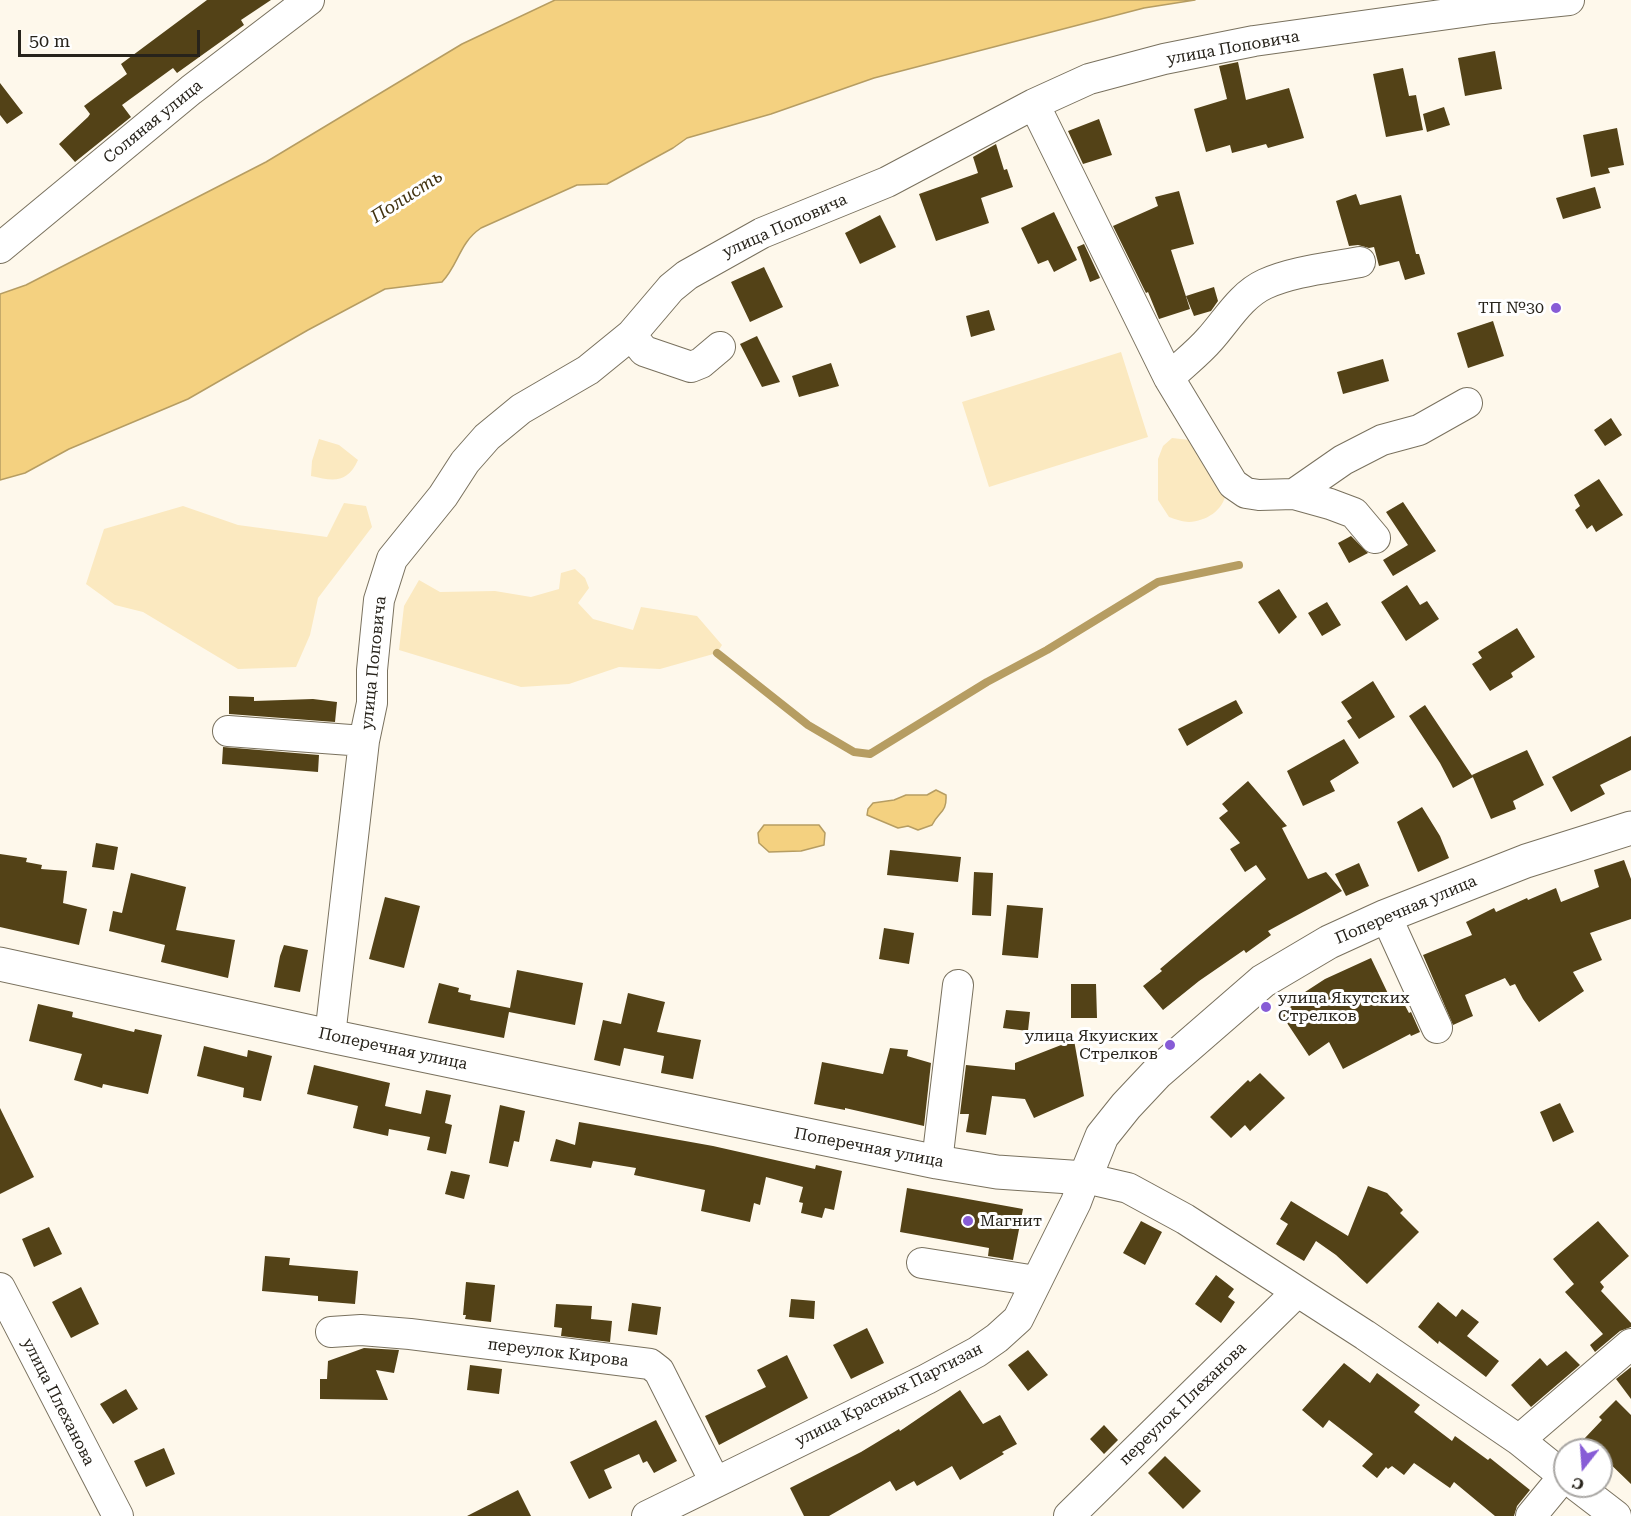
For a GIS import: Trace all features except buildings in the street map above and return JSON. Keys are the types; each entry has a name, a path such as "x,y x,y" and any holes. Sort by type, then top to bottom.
{"main road":[{"name":"Поперечная улица","path":"0,964 330,1036 937,1162 997,1172 1085,1178 1102,1136 1126,1106 1157,1072 1263,981 1329,942 1386,916 1526,861 1631,828"}],"street":[{"name":"Соляная улица","path":"0,248 191,90 309,0"},
{"name":"улица Поповича","path":"330,1036 364,741 372,703 372,670 379,600 385,575 392,559 443,496 465,462 487,437 521,409 588,370 631,335 671,288 687,275 720,255 762,233 887,182 1034,104 1089,79 1164,59 1254,41 1492,8 1569,0"},
{"path":"1034,104 1169,378 1233,484 1246,493 1294,494 1354,513 1375,538"},
{"path":"1169,378 1208,342 1252,291 1266,284 1306,272 1360,262"},
{"path":"631,335 644,351 691,367 701,363 720,347"},
{"path":"1294,494 1343,460 1382,440 1419,430 1467,403"},
{"path":"228,731 364,741"},
{"path":"1386,916 1437,1028"},
{"path":"937,1162 958,985"},
{"path":"1085,1178 1128,1188 1185,1220 1365,1335 1519,1440 1553,1468"},
{"name":"улица Красных Партизан","path":"647,1516 927,1379 977,1352 1018,1319 1076,1202 1085,1178"},
{"path":"922,1263 1036,1281"},
{"name":"улица Плеханова","path":"0,1288 118,1516"},
{"name":"переулок Плеханова","path":"1069,1516 1297,1292"},
{"name":"переулок Кирова","path":"331,1332 361,1330 410,1334 650,1364 659,1371 715,1482"},
{"path":"1519,1440 1631,1344"},
{"path":"1531,1516 1553,1495"},
{"path":"1592,1498 1616,1516"}],"shaded area":[{"path":"1121,352 1148,437 989,487 962,402"},
{"path":"1172,438 1190,440 1226,493 1217,510 1202,520 1187,522 1169,517 1158,500 1158,459 1163,446"},
{"path":"319,439 339,445 358,460 354,468 344,477 326,479 311,476 312,461"},
{"path":"344,503 366,506 372,527 318,598 310,635 296,667 238,669 143,612 115,605 86,584 104,529 183,506 238,525 327,537"},
{"path":"575,569 585,578 589,588 578,603 593,619 633,630 641,607 697,616 722,645 717,653 660,669 619,667 569,684 521,687 399,650 404,606 419,580 440,592 495,591 531,597 559,589 561,573"}],"water":[{"name":"Полисть","path":"555,0 1195,0 1144,8 874,78 771,114 687,138 607,184 577,185 481,228 468,240 442,282 385,289 188,399 69,449 25,473 0,480 0,294 26,285 266,162 462,44"},
{"path":"936,790 946,795 946,801 944,809 932,825 918,830 908,826 898,828 867,815 873,803 894,800 906,795 927,795"},
{"path":"764,825 819,825 825,833 824,845 801,851 769,852 759,843 758,833"}],"waterway":[{"path":"717,653 808,725 854,752 870,754 987,682 1047,650 1158,582 1239,565"}],"place":[{"name":"ТП №30","path":"1556,308"},
{"name":"улица Якутских Стрелков","path":"1266,1007"},
{"name":"улица Якуиских Стрелков","path":"1170,1045"},
{"name":"Магнит","path":"968,1221"}]}
